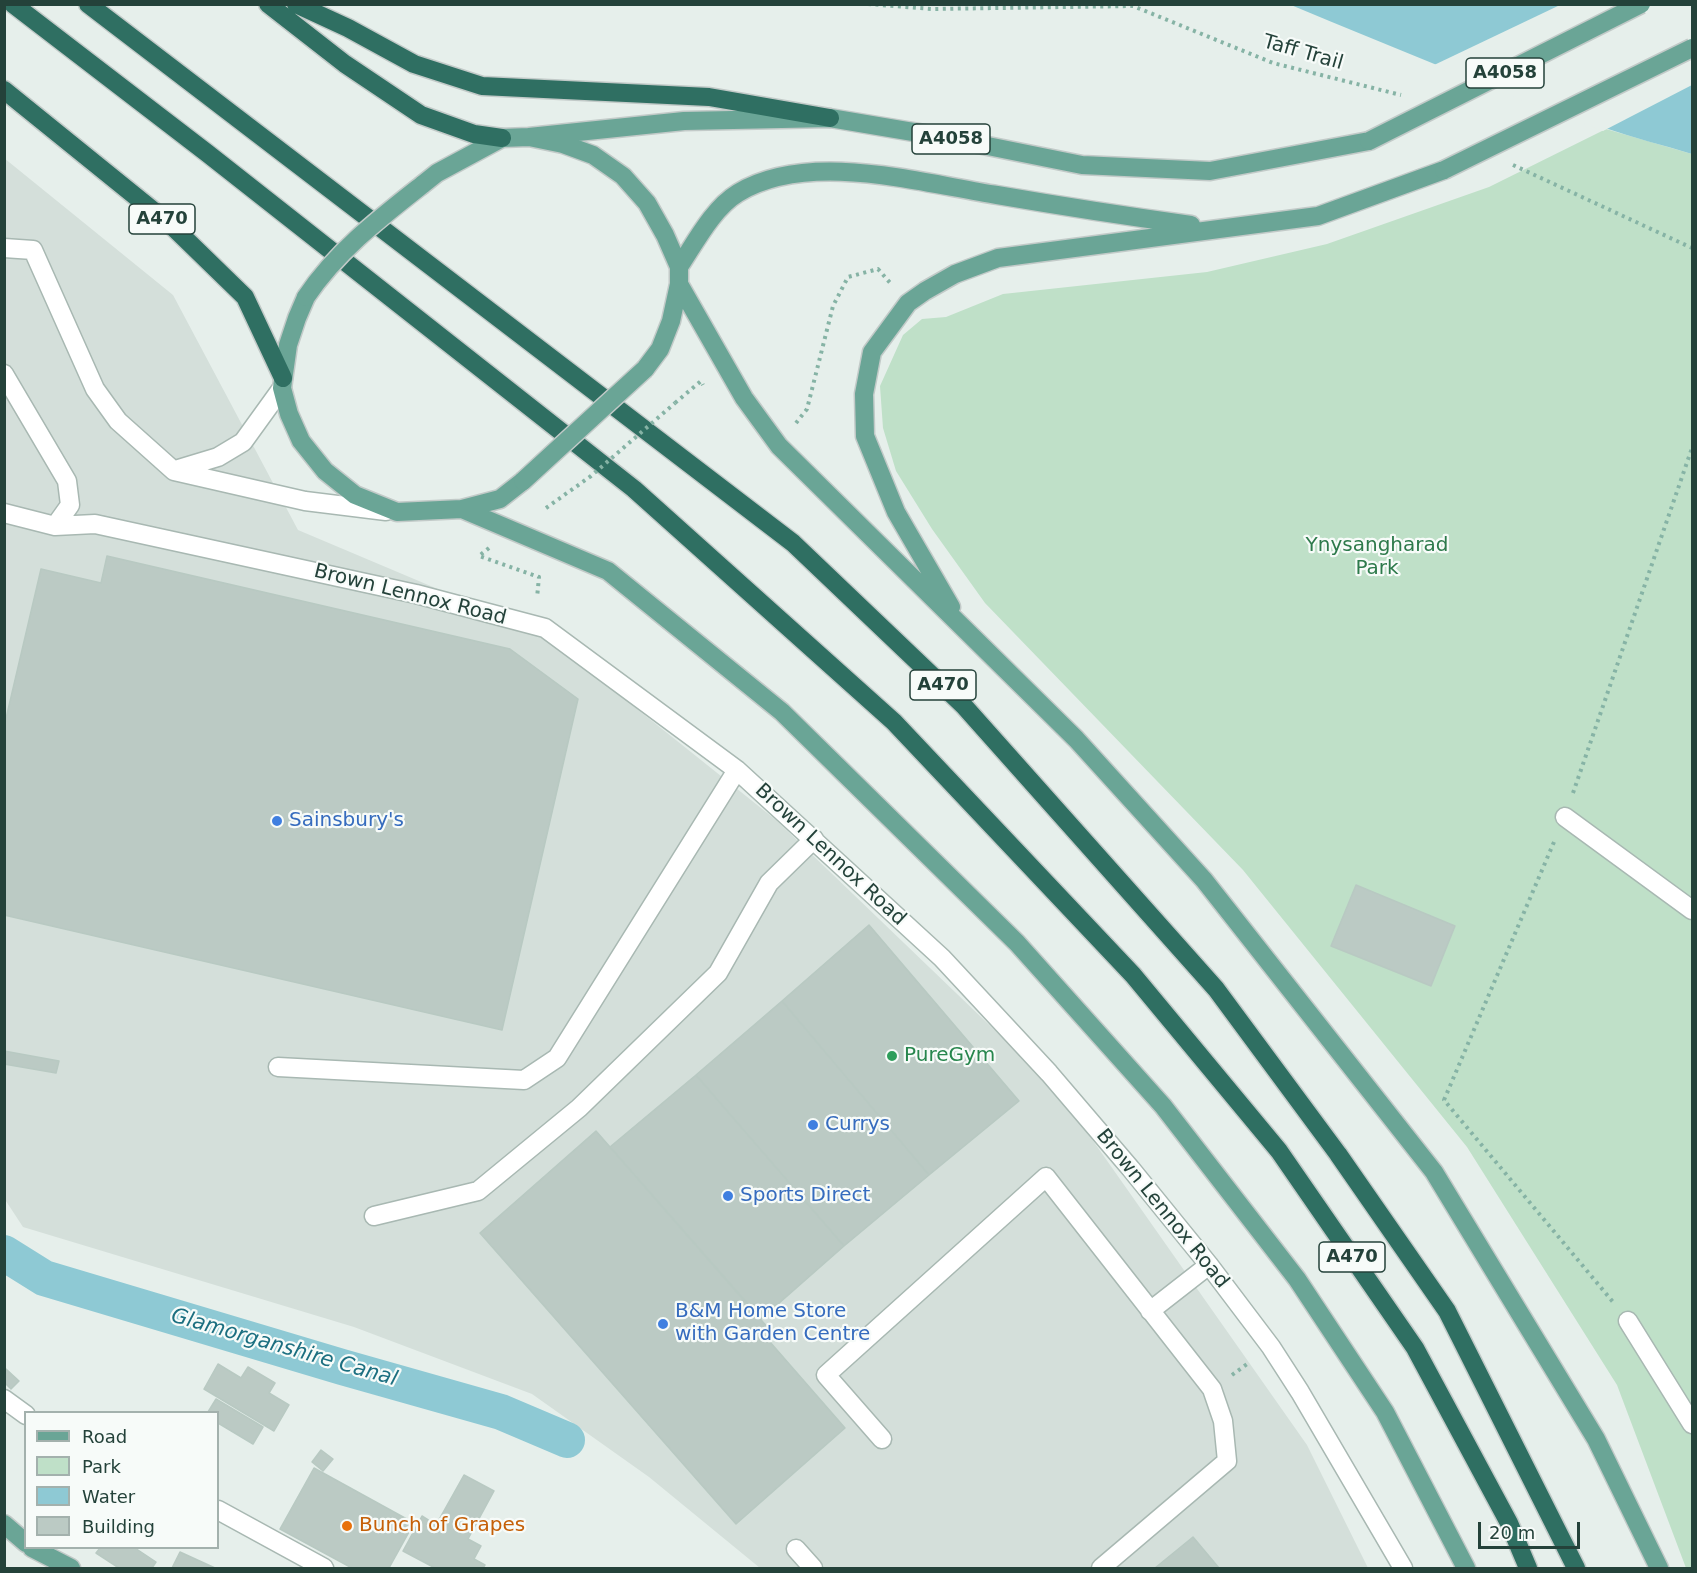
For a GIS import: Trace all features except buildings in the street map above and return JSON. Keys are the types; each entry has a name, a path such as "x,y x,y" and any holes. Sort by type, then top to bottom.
{"highway":[{"name":"A470","path":"13,4 207,153 633,489 894,722 1133,975 1279,1151 1415,1348 1509,1522 1528,1569"},
{"name":"A470","path":"88,4 793,543 964,705 1216,990 1338,1154 1447,1311 1576,1569"},
{"path":"268,4 345,64 421,115 474,134 502,138"},
{"path":"296,4 348,28 414,64 482,86 709,97 830,118"},
{"name":"A470","path":"4,90 171,225 245,297 283,383"}],"main road":[{"name":"A4058","path":"529,137 684,121 830,118 943,137 1082,165 1210,171 1369,141 1641,4"},
{"name":"A4058","path":"679,275 711,219 736,194 767,180 807,173 856,172 1215,228 1318,216 1444,170 1692,48"},
{"path":"679,275 671,321 660,349 645,369 523,482 500,499 462,508 397,512 355,495 325,471 301,441 289,414 283,383 288,345 306,297 321,275 346,248 437,173 502,138 529,137 563,144 593,155 623,176 647,203 665,235 679,275 744,398 779,446 1077,739 1204,880 1434,1173 1596,1439 1659,1569"},
{"path":"964,629 896,512 865,436 864,394 872,352 908,303 954,274 998,258 1215,228"},
{"path":"462,508 608,571 782,712 1017,943 1163,1106 1297,1279 1385,1412 1466,1569"},
{"path":"4,1524 24,1541"},
{"path":"34,1549 71,1569"}],"street":[{"path":"4,248 33,250 95,389 118,421 174,471 305,501 397,512"},
{"path":"4,374 67,481 70,505 55,526"},
{"path":"174,471 218,457 243,442 283,383"},
{"name":"Brown Lennox Road","path":"4,513 55,526 95,524 416,594 545,628 738,770 942,958 1042,1065 1209,1265 1270,1347 1300,1392 1403,1569"},
{"path":"278,1067 524,1080 549,1064 557,1058 738,770"},
{"path":"1565,817 1692,910"},
{"path":"374,1216 478,1191 579,1108 718,973 769,884 814,839"},
{"path":"882,1439 826,1375 1046,1177 1212,1389 1223,1421 1227,1461 1101,1569"},
{"path":"1150,1311 1209,1265"},
{"path":"1628,1321 1692,1424"},
{"path":"4,1400 24,1415"},
{"path":"219,1511 324,1569"},
{"path":"796,1549 813,1569"}],"path":[{"name":"Taff Trail","path":"868,4 932,9 1133,6 1273,63 1412,98"},
{"path":"1508,163 1692,248"},
{"path":"527,597 537,599 539,578 479,556 591,476 675,403"},
{"path":"1628,1321 1444,1101 1565,817 1692,448"},
{"path":"1212,1389 1270,1347"}],"shaded area":[{"path":"4,158 173,295 298,530 542,633 776,820 1058,1091 1307,1445 1368,1568 760,1568 649,1477 532,1394 354,1327 23,1227 4,1198"}],"green space":[{"name":"Ynysangharad Park","path":"1606,129 1692,154 1692,1568 1686,1568 1617,1385 1467,1147 1243,870 985,603 932,529 896,471 883,428 880,386 903,335 922,319 946,317 1003,294 1207,272 1327,244 1489,187"}],"water":[{"path":"1291,5 1692,5 1692,154 1616,132 1526,100"}],"pier":[{"path":"1560,5 1692,5 1692,85 1603,131 1432,66"}],"waterway":[{"name":"Glamorganshire Canal","path":"4,1253 44,1278 501,1412 567,1440"}],"place":[{"name":"Sainsbury's","path":"277,821"},
{"name":"PureGym","path":"892,1056"},
{"name":"Currys","path":"813,1125"},
{"name":"Sports Direct","path":"728,1196"},
{"name":"B&M Home Store with Garden Centre","path":"663,1324"},
{"name":"Bunch of Grapes","path":"347,1526"}]}
